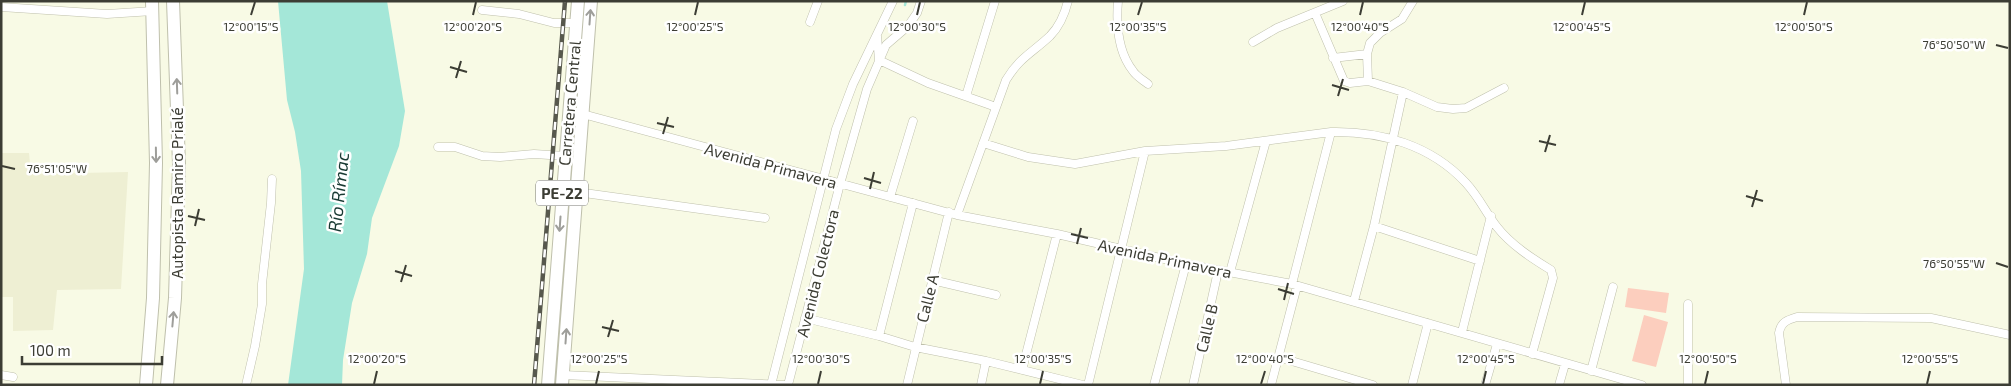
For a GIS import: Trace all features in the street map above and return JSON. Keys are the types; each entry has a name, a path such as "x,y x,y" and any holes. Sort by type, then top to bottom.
{"highway":[{"name":"Autopista Ramiro Prialé","path":"167,385 175,298 179,164 173,1"},
{"name":"Carretera Central","path":"548,385 578,1"},
{"name":"Carretera Central","path":"563,380 591,1"},
{"name":"Autopista Ramiro Prialé","path":"146,385 153,298 156,163 152,6"}],"street":[{"path":"810,22 818,1"},
{"name":"Avenida Colectora","path":"771,384 836,128 853,84 893,1"},
{"name":"Avenida Colectora","path":"788,385 840,184 867,89 886,45 908,26 917,13 921,1"},
{"path":"966,96 995,1"},
{"path":"957,215 1006,80 1014,66 1051,36 1059,24 1068,1"},
{"path":"1118,1 1118,34 1125,58 1133,73 1148,84"},
{"path":"1253,42 1277,28 1343,1"},
{"path":"1368,81 1367,54 1370,43 1380,33 1402,19 1413,1"},
{"path":"1,7 107,14 152,6"},
{"path":"482,10 519,14 554,23 576,23"},
{"path":"1315,13 1344,81 1350,83 1368,81 1403,92 1437,106 1453,109 1466,108 1504,88"},
{"path":"877,34 879,60 928,83 996,107"},
{"path":"1333,58 1367,54"},
{"path":"1354,300 1374,226 1403,92"},
{"name":"Avenida Primavera","path":"569,112 583,114 957,215 1057,234 1218,271 1294,285 1354,300 1497,344 1642,385"},
{"path":"890,197 913,121"},
{"path":"983,143 1028,157 1075,164 1146,151 1201,148 1330,132 1348,132 1393,138 1426,152 1455,172 1476,196 1506,237 1551,270 1553,278 1532,354"},
{"path":"1271,385 1330,132"},
{"path":"1230,272 1266,141"},
{"path":"438,147 454,147 482,156 500,157 534,154 565,156"},
{"path":"1088,385 1146,151"},
{"path":"246,385 256,346 262,304 262,284 272,179"},
{"path":"577,192 765,218"},
{"path":"879,336 913,203"},
{"name":"Calle A","path":"906,385 948,212"},
{"path":"1462,332 1491,216"},
{"path":"1374,226 1480,261"},
{"path":"1022,370 1057,234"},
{"path":"1154,385 1186,264"},
{"name":"Calle B","path":"1193,385 1218,271"},
{"path":"932,280 996,295"},
{"path":"1591,371 1613,287"},
{"path":"1688,304 1688,385"},
{"path":"1786,385 1779,333 1780,326 1787,320 1797,317 1931,318 2010,335"},
{"path":"805,318 915,347 986,361 1082,385"},
{"path":"1412,385 1428,323"},
{"path":"1485,385 1497,344"},
{"path":"1278,357 1349,381 1373,385"},
{"path":"980,385 986,361"},
{"path":"1559,385 1565,364"},
{"path":"1,375 13,377"},
{"path":"1042,385 1044,375"},
{"path":"563,380 784,385"}],"shaded area":[{"path":"1,153 29,153 31,174 128,172 121,289 57,290 53,330 13,331 13,297 1,297"},
{"path":"1628,288 1669,293 1666,313 1625,307"},
{"path":"1644,315 1668,322 1656,367 1632,361"}],"water":[{"name":"Río Rímac","path":"278,1 387,1 405,111 399,146 372,218 367,254 352,303 343,360 342,385 288,385 304,269 301,171 295,132 287,100"}],"waterway":[{"path":"905,5 906,1"}],"railway":[{"path":"534,385 565,1"}]}
